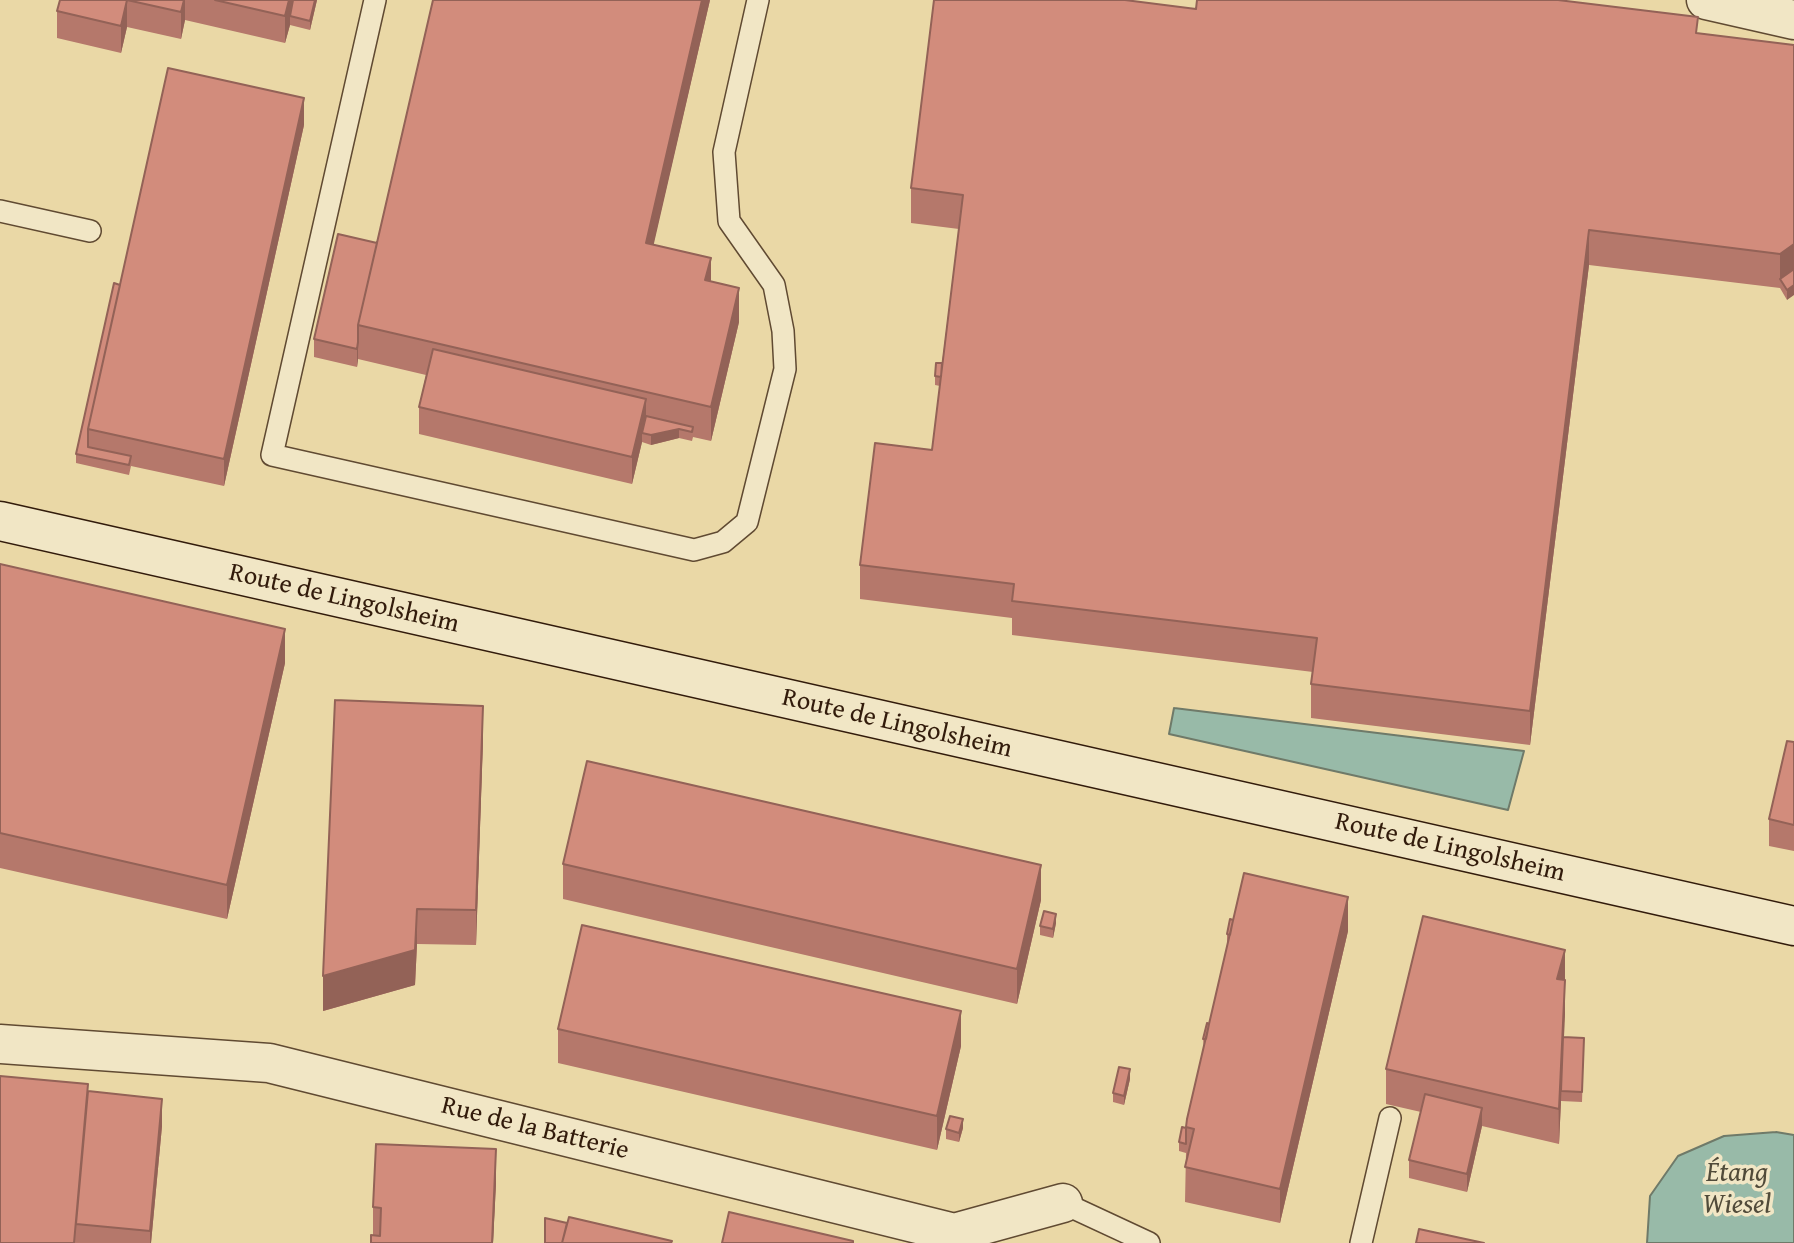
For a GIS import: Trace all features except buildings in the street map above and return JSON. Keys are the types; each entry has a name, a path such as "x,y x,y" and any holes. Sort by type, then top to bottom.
{"main road":[{"path":"1706,0 1794,20"},
{"name":"Route de Lingolsheim","path":"0,522 1794,926"},
{"name":"Rue de la Batterie","path":"0,1044 269,1063 954,1233 1063,1203"}],"lane":[{"path":"375,0 272,454 694,550 723,542 747,522 785,369 783,331 774,285 729,221 723,152 758,0"},
{"path":"0,211 90,231"},
{"path":"1361,1243 1390,1118"},
{"path":"1063,1203 1149,1243"}],"water":[{"path":"1174,708 1524,751 1508,810 1169,734"},
{"name":"Étang Wiesel","path":"1776,1132 1794,1135 1794,1243 1647,1243 1650,1196 1678,1156 1724,1136"}]}
